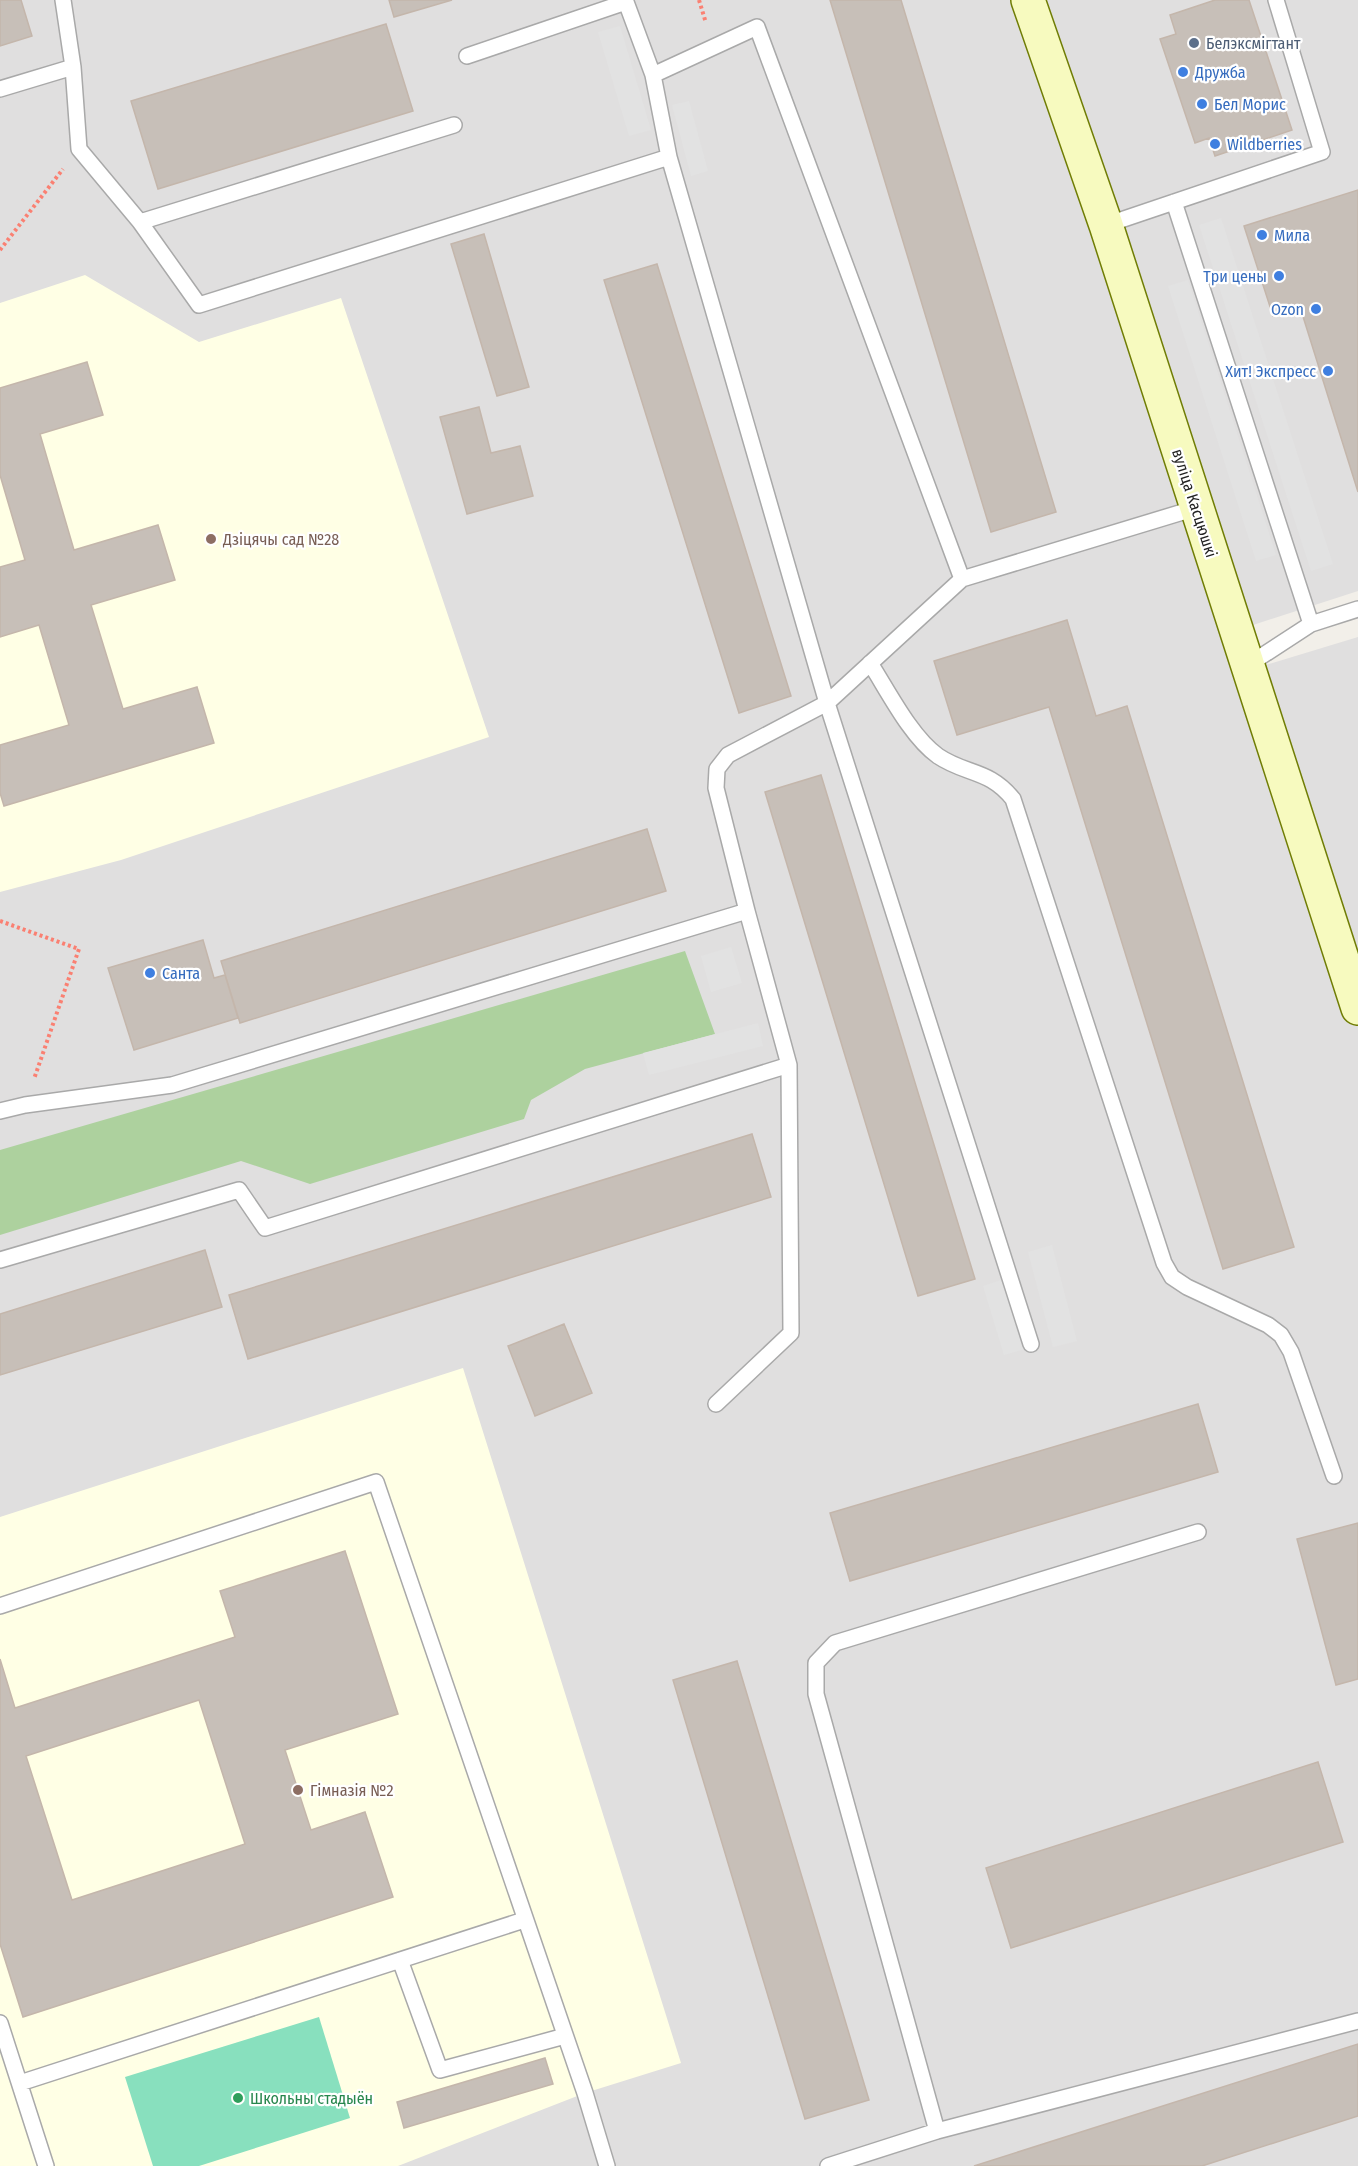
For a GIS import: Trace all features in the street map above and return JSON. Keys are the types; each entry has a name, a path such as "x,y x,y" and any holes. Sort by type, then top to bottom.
{"street":[{"name":"вуліца Касцюшкі","path":"1028,0 1106,225 1358,1008"}],"lane":[{"path":"63,0 73,67 79,149 140,222 199,305 669,157"},
{"path":"1106,225 1322,152 1276,0"},
{"path":"467,56 626,2 653,75 669,157 827,703 1031,1344"},
{"path":"653,75 757,27 962,579"},
{"path":"0,89 73,67"},
{"path":"140,222 454,124"},
{"path":"1174,202 1311,624"},
{"path":"716,1404 791,1333 789,1065 716,788 717,769 728,755 827,703 962,579 1196,508"},
{"path":"1248,665 1311,624 1358,609"},
{"path":"870,663 918,736 938,756 994,780 1013,800 1164,1263 1172,1276 1187,1287 1268,1325 1281,1335 1291,1352 1334,1476"},
{"path":"0,1111 25,1105 172,1085 747,911"},
{"path":"0,1260 239,1190 265,1228 789,1065"},
{"path":"0,1606 375,1482 565,2036 607,2166"},
{"path":"937,2131 816,1694 816,1663 835,1643 1198,1532"},
{"path":"20,2083 524,1920"},
{"path":"400,1960 440,2070 565,2036"},
{"path":"828,2166 937,2131 1358,2021"},
{"path":"0,2023 46,2166"}],"path":[{"path":"0,250 79,149"},
{"path":"0,921 79,949 25,1105"}],"shaded area":[{"path":"0,0 1020,0 1246,671 1358,637 1358,2166 0,2166"},
{"path":"1046,0 1358,0 1358,591 1253,625"},
{"path":"620,26 651,130 629,136 598,32"},
{"path":"689,101 708,171 691,176 672,105"},
{"path":"1221,218 1333,564 1311,571 1199,225"},
{"name":"Дзіцячы сад №28","path":"85,275 199,342 341,298 489,737 121,860 0,892 0,303"},
{"path":"1188,280 1276,555 1256,561 1168,286"},
{"path":"731,947 742,983 711,992 701,956"},
{"path":"758,1023 763,1046 649,1075 643,1053"},
{"path":"1052,1245 1077,1341 1053,1347 1028,1252"},
{"path":"1004,1279 1025,1349 1004,1355 983,1286"},
{"name":"Гімназія №2","path":"463,1368 681,2063 585,2093 398,2166 0,2166 0,1517"}],"green space":[{"path":"685,951 715,1034 585,1069 531,1100 524,1119 310,1184 241,1161 0,1235 0,1150"},
{"name":"Школьны стадыён","path":"319,2017 350,2118 199,2166 153,2166 125,2077"}],"building":[{"path":"0,0 21,0 32,36 0,46"},
{"path":"389,0 452,0 394,17"},
{"path":"830,0 901,0 1056,512 991,532"},
{"path":"1215,0 1249,0 1292,130 1215,156 1209,138 1195,143 1160,39 1176,34 1170,15"},
{"path":"386,24 413,111 158,189 131,101"},
{"path":"1358,190 1358,492 1300,307 1273,316 1244,226"},
{"path":"484,234 529,387 497,396 451,244"},
{"path":"657,264 791,696 739,713 604,280"},
{"path":"87,362 103,415 40,434 74,550 158,525 175,580 91,605 123,709 197,687 214,743 4,806 0,793 0,745 69,725 39,625 0,637 0,567 25,560 0,475 0,388"},
{"path":"479,407 491,453 520,446 533,496 467,514 440,417"},
{"path":"1067,620 1096,716 1127,706 1294,1247 1223,1269 1049,707 957,735 934,661"},
{"path":"821,775 975,1279 918,1296 765,792"},
{"path":"647,829 666,891 240,1023 221,961"},
{"path":"203,940 214,978 225,975 238,1018 134,1050 108,968"},
{"path":"752,1134 771,1197 248,1359 229,1295"},
{"path":"205,1250 222,1307 0,1375 0,1314"},
{"path":"564,1324 592,1393 535,1416 508,1346"},
{"path":"1198,1404 1218,1472 850,1581 830,1513"},
{"path":"1358,1523 1358,1679 1336,1685 1297,1539"},
{"path":"345,1551 398,1714 285,1750 311,1830 365,1812 393,1897 23,2017 0,1944 0,1659 15,1708 235,1637 220,1591","holes":["199,1700 245,1844 72,1900 26,1756"]},
{"path":"737,1661 869,2100 805,2119 673,1680"},
{"path":"1318,1762 1343,1842 1011,1948 986,1868"},
{"path":"1358,2044 1358,2116 1202,2166 974,2166"},
{"path":"545,2058 553,2084 404,2128 397,2102"}],"place":[{"name":"Белэксмігтант","path":"1194,43"},
{"name":"Дружба","path":"1183,72"},
{"name":"Бел Морис","path":"1202,104"},
{"name":"Wildberries","path":"1215,144"},
{"name":"Мила","path":"1262,235"},
{"name":"Три цены","path":"1279,276"},
{"name":"Ozon","path":"1316,309"},
{"name":"Хит! Экспресс","path":"1328,371"},
{"name":"Дзіцячы сад №28","path":"211,539"},
{"name":"Санта","path":"150,973"},
{"name":"Гімназія №2","path":"298,1790"},
{"name":"Школьны стадыён","path":"238,2098"}]}
